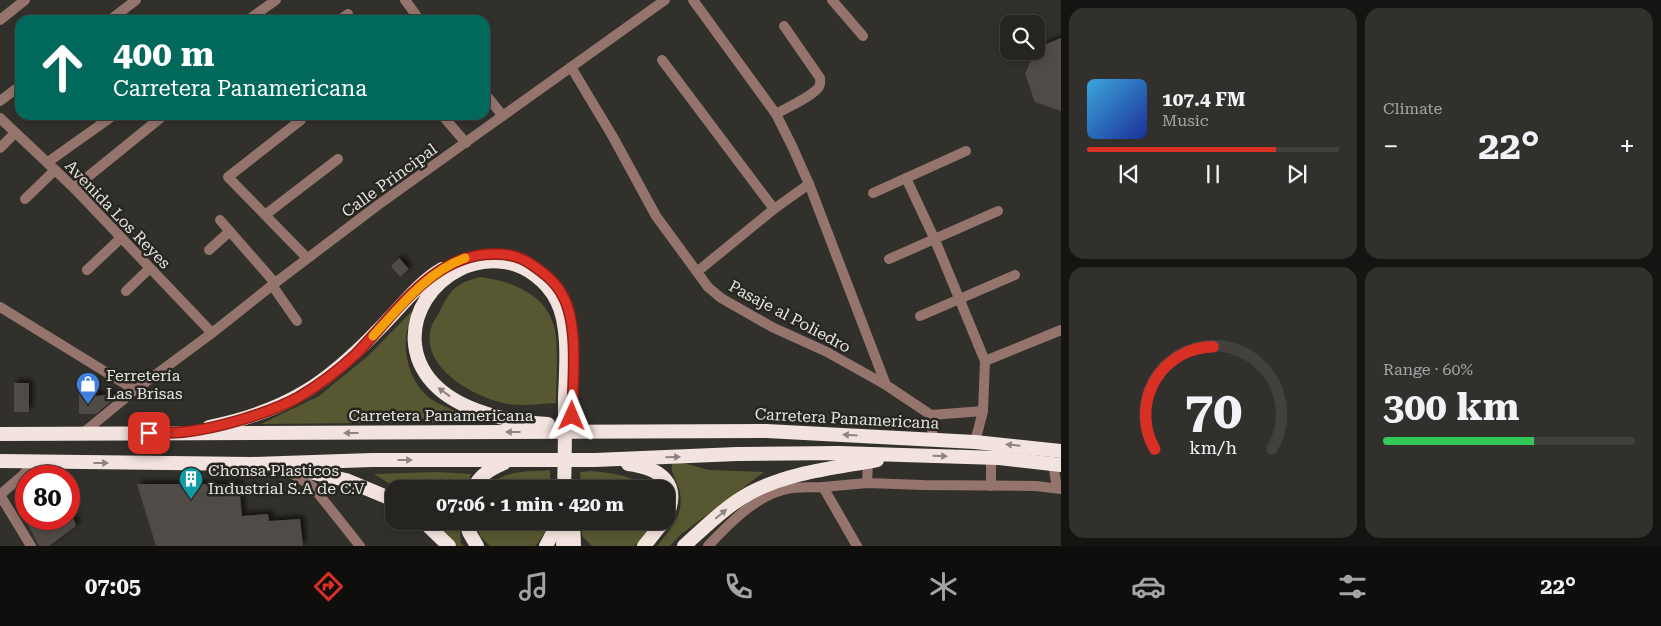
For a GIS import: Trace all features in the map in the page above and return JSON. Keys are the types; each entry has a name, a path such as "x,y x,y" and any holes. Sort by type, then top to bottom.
{"highway":[{"path":"183,432 245,418 298,398 326,379 355,354 411,296 439,271 463,259 489,253 513,256 526,261 549,278 563,296 569,309 572,334 569,398 569,468 571,480"},
{"path":"569,398 563,318 557,301 540,279 524,268 511,263 485,261 471,264 453,272 429,293 416,321 415,340 418,355 424,370 433,383 460,402 476,410 510,420 540,424 678,430"},
{"name":"Carretera Panamericana","path":"1,433 766,430 975,442 1061,451"},
{"name":"Carretera Panamericana","path":"0,461 252,464 372,460 595,460 737,454 839,453 992,458 1057,465"},
{"path":"684,546 727,508 751,492 765,486 795,476 906,455"},
{"path":"478,480 488,470 507,462 550,460"},
{"path":"595,460 646,467 666,480"},
{"path":"252,464 336,477 385,496"},
{"path":"566,480 569,468"},
{"path":"432,530 449,546"},
{"path":"469,530 477,546"},
{"path":"546,546 555,530"},
{"path":"567,530 572,545"},
{"path":"572,545 573,530"},
{"path":"644,546 659,530"}],"street":[{"path":"0,20 25,0"},
{"path":"116,15 136,0"},
{"path":"255,15 276,0"},
{"path":"405,0 416,15"},
{"name":"Calle Principal","path":"83,433 135,390 212,334 307,258 665,0"},
{"path":"693,0 776,114 809,184 886,385"},
{"path":"832,0 863,36"},
{"path":"776,114 808,95 818,88 820,84 820,78 784,26"},
{"path":"662,60 774,209"},
{"name":"Pasaje al Poliedro","path":"571,67 613,137 656,216 708,287 721,298 772,327 827,352 886,385 931,415"},
{"path":"0,101 15,90"},
{"path":"490,100 503,116"},
{"name":"Avenida Los Reyes","path":"0,118 74,188 212,334"},
{"path":"25,199 51,166 108,120"},
{"path":"74,188 158,120"},
{"path":"301,120 228,177 307,258"},
{"path":"446,120 466,143"},
{"path":"0,148 15,133"},
{"path":"874,193 966,151"},
{"path":"265,215 338,159"},
{"path":"906,178 935,240 985,361 983,411 975,442"},
{"path":"698,271 774,209 809,184"},
{"path":"889,259 935,240 998,210"},
{"path":"220,220 273,284 297,321"},
{"path":"208,250 229,232"},
{"path":"86,270 121,238"},
{"path":"126,291 150,269"},
{"path":"920,316 1014,276"},
{"path":"0,307 135,390"},
{"path":"985,361 1061,330"},
{"path":"932,440 931,415 983,411"},
{"path":"991,486 992,458"},
{"path":"31,546 0,495 24,474 34,462"},
{"path":"867,483 868,462"},
{"path":"708,546 751,507 765,497 788,488 867,483 1059,488 1057,465"},
{"path":"284,468 313,486 360,546"},
{"path":"320,494 320,488 324,482 336,477"},
{"path":"823,487 857,546"}],"green space":[{"path":"481,277 503,282 525,291 543,305 549,315 556,334 556,403 516,405 503,403 477,394 451,378 433,355 430,342 431,328 451,292 460,284"},
{"path":"412,311 406,334 406,346 408,364 415,381 427,396 457,412 470,422 261,424 319,396 368,356"},
{"path":"672,460 709,470 764,472 680,535 670,546 657,546 670,530 675,530 675,521 681,503 678,486 672,471"},
{"path":"550,470 550,480 498,480 508,475"},
{"path":"591,471 614,474 634,480 580,480 580,472"},
{"path":"438,472 471,474 469,480 385,481 374,474"},
{"path":"442,530 460,530 461,543 464,546 457,546"},
{"path":"478,530 546,530 535,546 490,546 480,536"},
{"path":"582,530 647,530 639,543 634,546 592,546 582,536"}],"building":[{"path":"1061,38 1061,111 1035,102 1025,74 1031,60 1045,60 1045,44"},
{"path":"399,258 409,269 400,277 391,266"},
{"name":"Ferretería Las Brisas","path":"79,382 96,382 96,396 114,394 114,399 96,414 79,414"},
{"path":"14,383 29,383 29,412 14,412"},
{"name":"Chonsa Plasticos Industrial S.A de C.V","path":"137,484 239,484 242,516 268,514 269,521 300,519 303,546 156,546"},
{"path":"31,530 71,530 49,546 39,546"}],"slow traffic":[{"path":"373,336 427,281 439,271 465,258"}],"place":[{"name":"Ferretería Las Brisas","path":"88,405"},
{"name":"Chonsa Plasticos Industrial S.A de C.V","path":"191,500"}],"route":[{"path":"149,433 183,432 216,426 273,409 298,398 326,379 355,354 411,296 439,271 463,259 489,253 513,256 526,261 543,272 555,284 563,296 569,309 572,334 572,416"}]}
